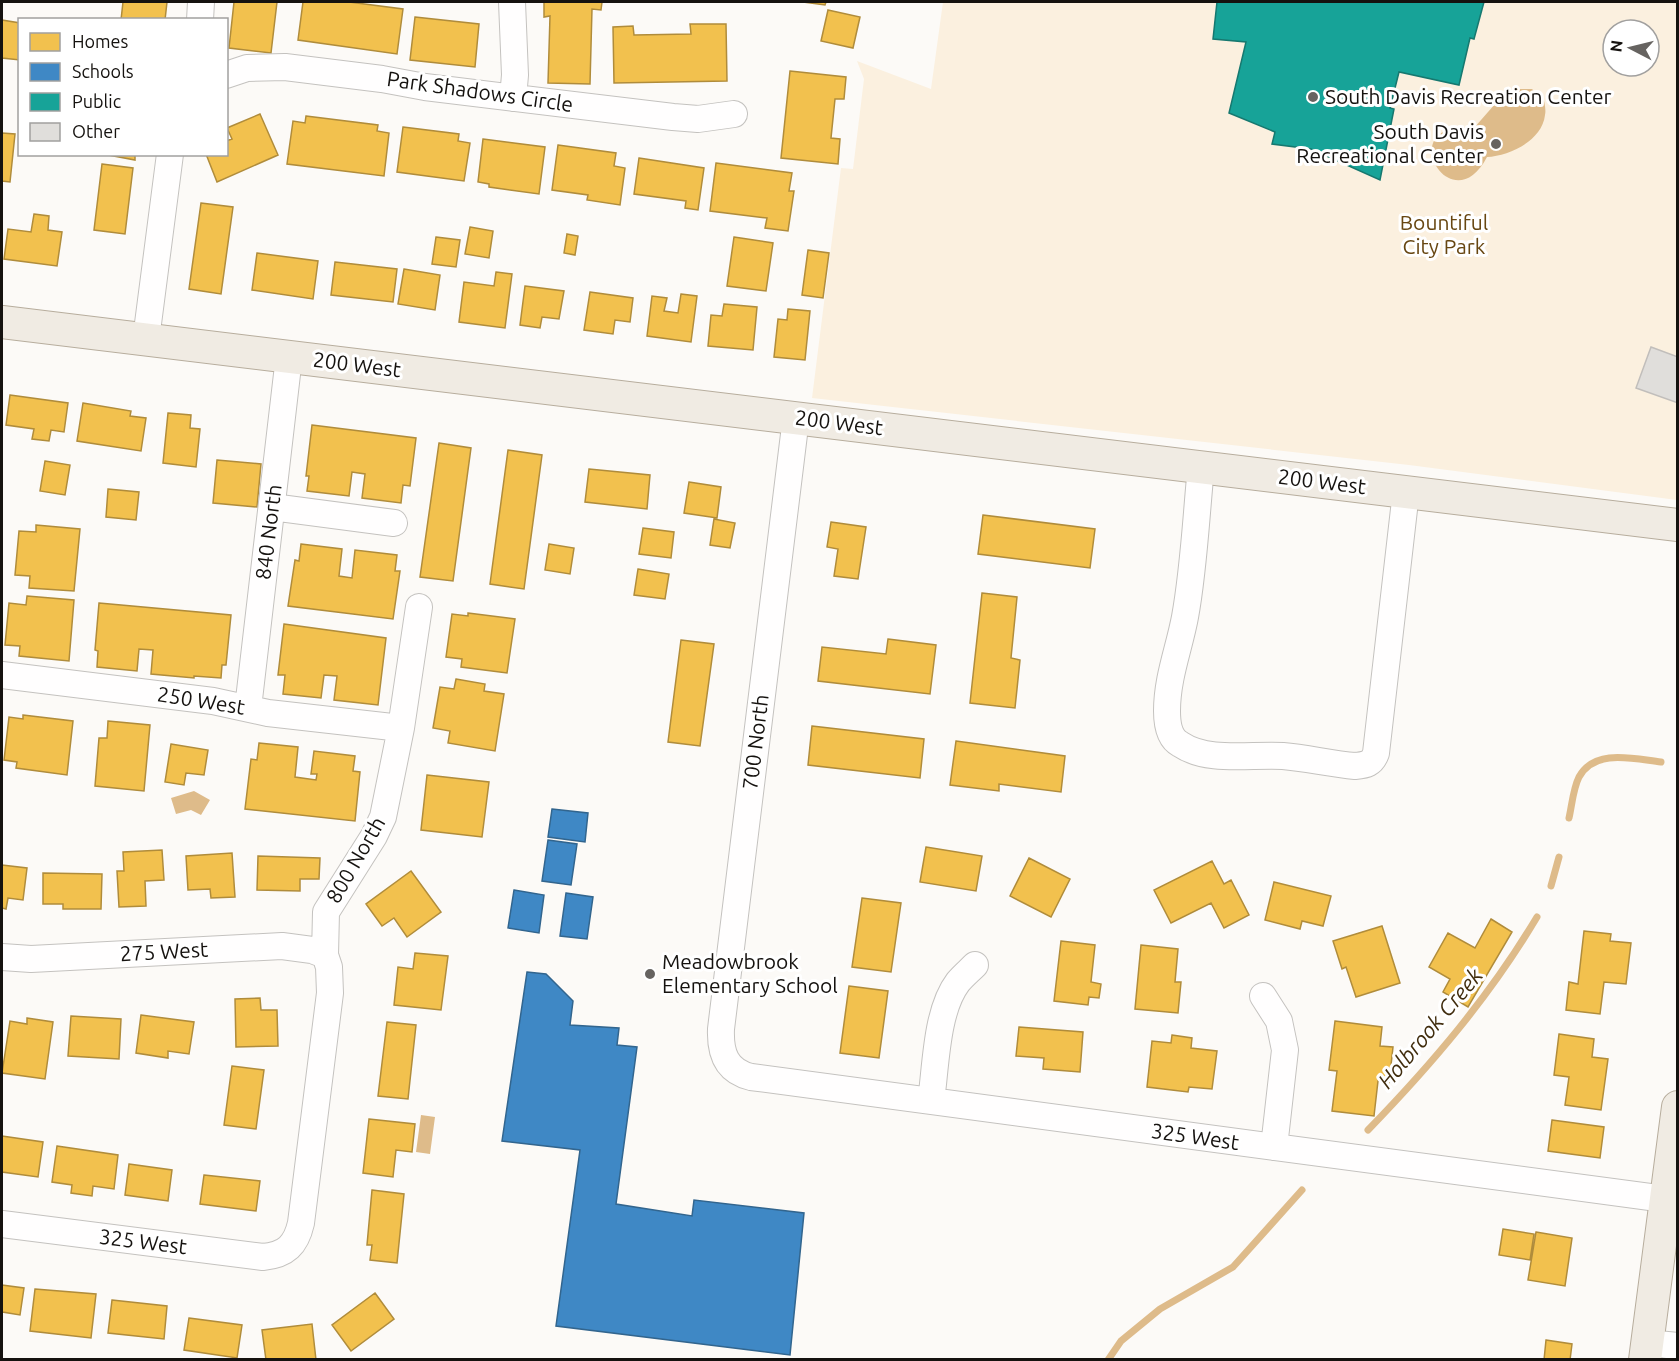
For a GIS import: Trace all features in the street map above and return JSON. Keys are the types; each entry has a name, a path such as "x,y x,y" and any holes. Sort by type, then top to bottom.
{"main road":[{"name":"200 West","path":"2,321 1677,525"},
{"path":"1646,1351 1677,1107"}],"street":[{"path":"200,18 201,2"},
{"path":"512,2 515,75 513,98"},
{"name":"Park Shadows Circle","path":"228,74 247,68 285,67 513,98 698,119 734,114"},
{"path":"146,339 170,156"},
{"name":"840 North","path":"248,708 289,357"},
{"name":"700 North","path":"728,1065 722,1049 721,1029 796,418"},
{"path":"1201,467 1188,592 1172,667 1167,711 1171,735 1177,743 1204,753 1291,757 1355,766 1367,765 1373,761 1376,753 1406,492"},
{"path":"272,507 394,523"},
{"name":"800 North","path":"285,1252 299,1235 302,1223 330,993 329,967 325,955 326,912 378,830 383,817 419,607"},
{"name":"250 West","path":"2,675 213,701 268,712 400,728"},
{"name":"275 West","path":"2,957 31,959 282,946 297,947 325,955"},
{"path":"931,1101 941,1026 947,1003 958,982 975,965"},
{"path":"1263,996 1279,1021 1285,1050 1274,1147"},
{"name":"325 West","path":"728,1065 742,1075 751,1077 1665,1199"},
{"name":"325 West","path":"2,1224 263,1257 285,1252"},
{"path":"1646,1351 1677,1346"}],"green space":[{"name":"Bountiful City Park","path":"943,2 1677,2 1677,500 1409,465 812,398 841,168 853,169 864,79 857,61 931,89"}],"shaded area":[{"path":"1517,89 1532,89 1544,101 1545,115 1538,132 1514,150 1487,157 1473,175 1458,180 1445,176 1436,165 1432,151 1436,138 1449,129 1474,128 1502,96"},
{"path":"194,791 210,800 201,815 191,810 176,814 171,798"},
{"path":"421,1115 435,1117 430,1154 416,1152"}],"building: Homes":[{"path":"123,2 167,2 165,18 121,18"},
{"path":"234,2 277,2 271,53 229,48"},
{"path":"303,2 349,2 403,9 397,54 298,40"},
{"path":"544,2 602,2 601,10 592,9 590,84 548,83 550,16 544,17"},
{"path":"803,2 826,2 825,5"},
{"path":"828,10 860,17 853,48 821,41"},
{"path":"415,17 479,24 475,67 410,60"},
{"path":"2,20 18,23 18,60 2,58"},
{"path":"690,24 726,24 727,81 614,83 613,27 633,26 634,35 691,34"},
{"path":"790,71 846,77 844,99 835,99 831,138 840,139 838,164 781,158"},
{"path":"260,114 278,155 217,182 207,156 228,156 228,140 232,139 228,128"},
{"path":"306,116 378,125 377,131 389,133 384,176 287,164 293,121 305,123"},
{"path":"403,127 459,134 458,141 470,143 464,181 397,172"},
{"path":"2,133 15,134 10,182 2,181"},
{"path":"483,139 545,147 539,194 489,187 489,184 478,182"},
{"path":"558,145 616,153 614,166 625,168 620,205 587,200 588,195 552,190"},
{"path":"114,156 135,156 135,160"},
{"path":"639,158 704,168 698,210 685,208 686,201 634,194"},
{"path":"716,163 792,173 789,191 794,191 788,231 765,228 767,218 710,211"},
{"path":"102,164 133,168 125,234 94,230"},
{"path":"201,203 233,207 221,294 189,289"},
{"path":"34,214 49,216 48,230 62,232 57,266 4,259 8,229 31,232"},
{"path":"470,227 493,231 489,258 465,254"},
{"path":"567,234 578,236 575,255 564,253"},
{"path":"436,237 460,240 456,267 432,264"},
{"path":"734,237 773,243 766,291 727,286"},
{"path":"808,250 829,253 823,298 802,295"},
{"path":"257,253 318,261 313,299 252,290"},
{"path":"335,262 397,269 393,302 331,295"},
{"path":"404,269 440,275 435,310 398,304"},
{"path":"496,272 512,274 505,328 459,322 464,282 494,286"},
{"path":"525,286 564,291 559,319 542,317 540,328 520,325"},
{"path":"590,292 633,298 630,322 615,320 613,334 584,330"},
{"path":"681,294 697,296 691,342 647,336 652,296 667,298 664,311 678,313"},
{"path":"724,304 757,307 753,350 708,346 711,315 722,316"},
{"path":"788,309 810,311 805,360 774,357 778,319 787,320"},
{"path":"10,395 68,403 64,432 51,430 49,441 32,439 34,429 6,425"},
{"path":"83,403 131,411 130,416 146,418 141,451 77,441"},
{"path":"168,413 191,415 190,428 200,429 196,467 163,463"},
{"path":"312,425 416,438 410,486 403,485 401,503 362,498 365,474 352,472 349,496 307,491 309,476 306,476"},
{"path":"439,443 471,448 453,581 420,577"},
{"path":"508,450 542,455 524,589 490,584"},
{"path":"217,460 261,464 257,507 213,503"},
{"path":"45,461 70,465 65,495 40,491"},
{"path":"589,469 650,475 647,509 585,502"},
{"path":"689,482 721,487 717,518 684,513"},
{"path":"108,489 139,492 136,520 106,517"},
{"path":"983,515 1095,529 1090,568 978,554"},
{"path":"714,519 735,523 730,548 710,545"},
{"path":"831,522 866,527 858,579 834,576 838,549 827,547"},
{"path":"36,525 80,529 74,591 29,588 30,576 15,575 19,531 36,532"},
{"path":"643,528 674,532 671,558 639,554"},
{"path":"301,544 342,549 339,576 352,578 355,550 397,555 395,571 400,571 393,619 288,606 295,560 299,561"},
{"path":"549,544 574,548 570,574 545,570"},
{"path":"638,569 669,574 665,599 634,595"},
{"path":"982,593 1017,597 1011,658 1020,660 1015,708 970,703"},
{"path":"27,596 74,600 69,661 19,656 20,646 5,645 9,603 26,605"},
{"path":"99,603 231,615 226,665 222,665 221,678 151,674 153,650 139,649 137,671 97,667 98,651 95,650"},
{"path":"468,613 515,619 507,673 461,667 462,659 446,657 452,614 468,616"},
{"path":"284,624 386,638 378,705 334,700 337,676 324,675 321,698 283,694 285,675 278,675"},
{"path":"888,639 936,645 930,694 818,681 822,647 886,654"},
{"path":"681,640 714,644 700,746 668,742"},
{"path":"456,679 485,684 484,691 504,694 495,751 448,743 450,731 433,728 440,687 454,689"},
{"path":"23,715 73,721 67,775 16,768 17,762 4,760 9,717 23,719"},
{"path":"108,721 150,725 144,791 95,786 99,738 107,738"},
{"path":"812,726 924,739 920,778 808,765"},
{"path":"956,741 1065,756 1061,792 999,784 999,791 950,785"},
{"path":"259,743 298,747 295,777 316,780 317,774 311,774 314,751 355,756 353,771 360,772 355,821 245,809 251,759 257,760"},
{"path":"171,744 208,750 204,775 186,773 184,785 165,782"},
{"path":"427,775 489,782 482,837 421,830"},
{"path":"926,847 982,856 976,891 920,882"},
{"path":"162,850 164,880 145,881 146,906 119,907 117,871 124,871 123,852"},
{"path":"232,853 235,897 211,898 210,889 188,890 186,856"},
{"path":"258,856 320,858 319,879 300,879 300,891 257,890"},
{"path":"1029,858 1070,879 1051,917 1010,896"},
{"path":"1212,861 1224,884 1231,880 1249,915 1224,928 1211,903 1171,923 1154,890"},
{"path":"2,865 27,868 23,900 8,898 6,909 2,908"},
{"path":"411,871 441,912 407,937 394,918 382,926 366,904"},
{"path":"43,873 102,874 101,909 63,909 63,904 43,904"},
{"path":"1274,882 1331,896 1323,926 1302,921 1300,929 1265,920"},
{"path":"862,898 901,903 891,972 852,967"},
{"path":"1491,919 1512,932 1468,1007 1443,992 1450,979 1429,967 1448,933 1475,948"},
{"path":"1382,926 1400,983 1356,997 1346,967 1342,969 1333,941"},
{"path":"1584,931 1611,934 1610,941 1631,943 1626,984 1604,982 1600,1014 1566,1010 1569,982 1578,984"},
{"path":"1061,941 1095,945 1091,982 1101,984 1099,998 1089,997 1088,1005 1054,1001"},
{"path":"1141,945 1178,949 1175,982 1181,982 1178,1013 1135,1009"},
{"path":"415,953 448,956 441,1010 394,1005 398,967 413,969"},
{"path":"849,986 888,991 879,1058 840,1053"},
{"path":"260,998 261,1010 277,1010 278,1046 236,1047 235,999"},
{"path":"141,1015 194,1022 189,1054 168,1051 168,1058 136,1053"},
{"path":"71,1016 121,1019 119,1059 68,1056"},
{"path":"27,1018 53,1022 45,1079 2,1073 10,1021 27,1024"},
{"path":"1335,1021 1382,1027 1380,1046 1393,1047 1389,1083 1378,1081 1374,1116 1332,1111 1337,1071 1329,1070"},
{"path":"387,1022 416,1025 408,1099 378,1096"},
{"path":"1019,1027 1083,1032 1080,1072 1043,1069 1044,1058 1016,1056"},
{"path":"1559,1034 1594,1039 1592,1057 1608,1059 1601,1110 1565,1105 1569,1077 1554,1075"},
{"path":"1172,1035 1192,1038 1191,1048 1217,1051 1212,1089 1189,1087 1188,1092 1147,1087 1152,1041 1171,1043"},
{"path":"232,1066 264,1070 256,1129 224,1125"},
{"path":"369,1119 415,1124 412,1152 396,1150 393,1177 363,1173"},
{"path":"1552,1120 1604,1127 1600,1158 1548,1151"},
{"path":"2,1136 43,1142 38,1177 2,1172"},
{"path":"57,1146 118,1155 114,1189 93,1186 92,1196 71,1193 72,1185 52,1182"},
{"path":"129,1164 172,1170 168,1201 125,1195"},
{"path":"204,1175 260,1181 256,1211 200,1204"},
{"path":"372,1190 404,1194 397,1263 370,1260 372,1245 367,1245"},
{"path":"1503,1229 1534,1234 1530,1260 1499,1255"},
{"path":"1536,1232 1572,1238 1565,1286 1528,1280"},
{"path":"2,1285 24,1288 20,1315 2,1312"},
{"path":"35,1289 96,1294 91,1338 30,1331"},
{"path":"375,1293 394,1319 351,1351 332,1325"},
{"path":"112,1300 167,1306 164,1339 108,1333"},
{"path":"189,1318 242,1325 237,1358 184,1350"},
{"path":"312,1324 316,1360 266,1360 262,1330"},
{"path":"1546,1340 1572,1344 1570,1360 1544,1360"}],"building: Schools":[{"path":"552,809 588,813 585,842 548,837"},
{"path":"548,840 577,844 571,885 542,881"},
{"path":"514,890 544,895 539,933 508,928"},
{"path":"566,893 593,897 587,939 560,936"},
{"name":"Meadowbrook Elementary School","path":"527,972 546,974 573,1001 570,1025 619,1028 617,1045 637,1047 616,1204 692,1216 694,1200 804,1213 790,1355 556,1326 580,1150 502,1141"}],"building: Public":[{"name":"South Davis Recreation Center","path":"1217,2 1484,2 1474,39 1470,38 1459,85 1399,72 1390,108 1394,109 1380,180 1311,149 1272,144 1275,132 1229,113 1246,42 1213,39"}],"building: Other":[{"path":"1651,347 1678,357 1678,403 1636,388"}],"waterway":[{"path":"1569,818 1579,777 1595,762 1616,758 1661,762"},
{"path":"1551,886 1559,857"},
{"name":"Holbrook Creek","path":"1368,1130 1415,1080 1480,1002 1537,917"},
{"name":"Holbrook Creek","path":"1108,1360 1121,1341 1160,1309 1233,1267 1302,1190"}],"place":[{"name":"South Davis Recreation Center","path":"1313,97"},
{"name":"South Davis Recreational Center","path":"1496,144"},
{"name":"Meadowbrook Elementary School","path":"650,974"}]}
